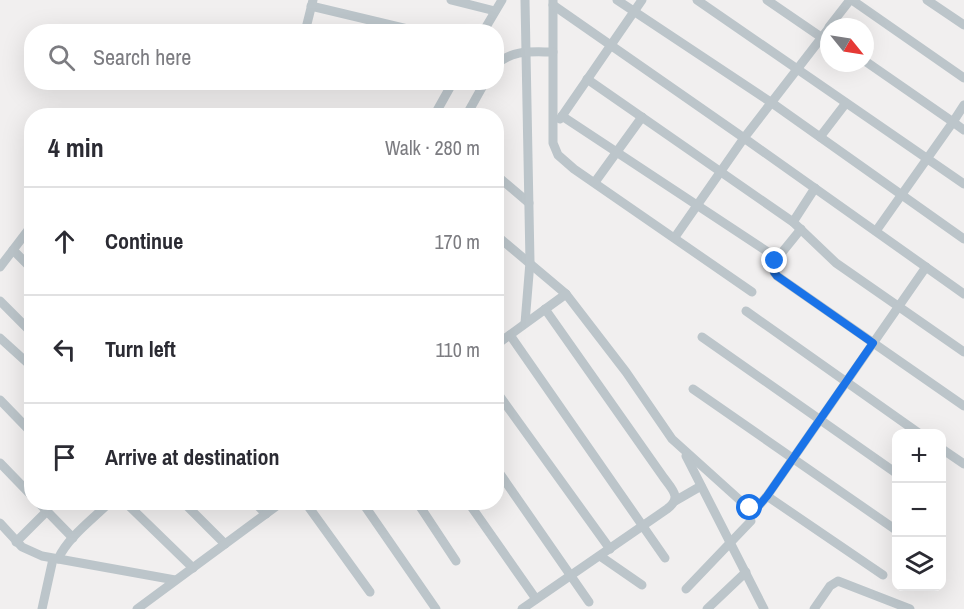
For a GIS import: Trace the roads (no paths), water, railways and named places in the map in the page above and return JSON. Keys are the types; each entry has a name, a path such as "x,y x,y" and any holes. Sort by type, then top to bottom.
{"street":[{"path":"451,0 495,11"},
{"path":"488,24 502,0"},
{"path":"525,0 530,262 525,323"},
{"path":"617,0 772,103 964,239"},
{"path":"553,130 642,0"},
{"path":"698,0 964,184"},
{"path":"767,0 820,28"},
{"path":"927,0 964,26"},
{"path":"836,18 847,1 964,78"},
{"path":"553,2 964,294"},
{"path":"553,2 553,143 558,155 752,292"},
{"path":"307,24 312,3 390,24"},
{"path":"675,237 744,138 820,41"},
{"path":"504,57 526,52 553,52"},
{"path":"874,67 964,130"},
{"path":"587,79 792,222 836,263 964,352"},
{"path":"438,108 449,90"},
{"path":"470,108 481,90"},
{"path":"820,137 846,103"},
{"path":"876,231 964,105"},
{"path":"562,116 777,258"},
{"path":"596,182 642,117"},
{"path":"504,182 529,203"},
{"path":"792,222 815,188"},
{"path":"801,229 777,258 773,267 777,276 964,406"},
{"path":"0,267 24,236"},
{"path":"504,241 566,294 626,372 660,423 683,452 764,609"},
{"path":"13,250 24,261"},
{"path":"683,452 750,508 756,509 926,267"},
{"path":"504,339 566,294"},
{"path":"0,301 24,325"},
{"path":"545,309 671,488 676,497 675,501"},
{"path":"746,311 913,429"},
{"path":"510,335 665,558"},
{"path":"702,337 892,469"},
{"path":"0,338 24,360"},
{"path":"693,388 892,527"},
{"path":"0,400 24,425"},
{"path":"504,402 610,549"},
{"path":"946,451 964,464"},
{"path":"0,463 24,488"},
{"path":"504,480 589,602"},
{"path":"522,609 675,501 701,486"},
{"path":"767,496 883,575"},
{"path":"42,609 56,559 73,538 102,510"},
{"path":"133,510 193,568"},
{"path":"191,510 225,544"},
{"path":"262,510 266,514"},
{"path":"137,609 271,510"},
{"path":"311,510 370,592"},
{"path":"368,510 436,609"},
{"path":"422,510 456,561"},
{"path":"474,510 536,599"},
{"path":"16,542 47,511 73,538"},
{"path":"686,589 752,521"},
{"path":"0,523 27,551 56,559 175,580"},
{"path":"600,556 642,585"},
{"path":"707,609 746,572"},
{"path":"814,609 830,586 838,581 894,606 909,609"}]}
